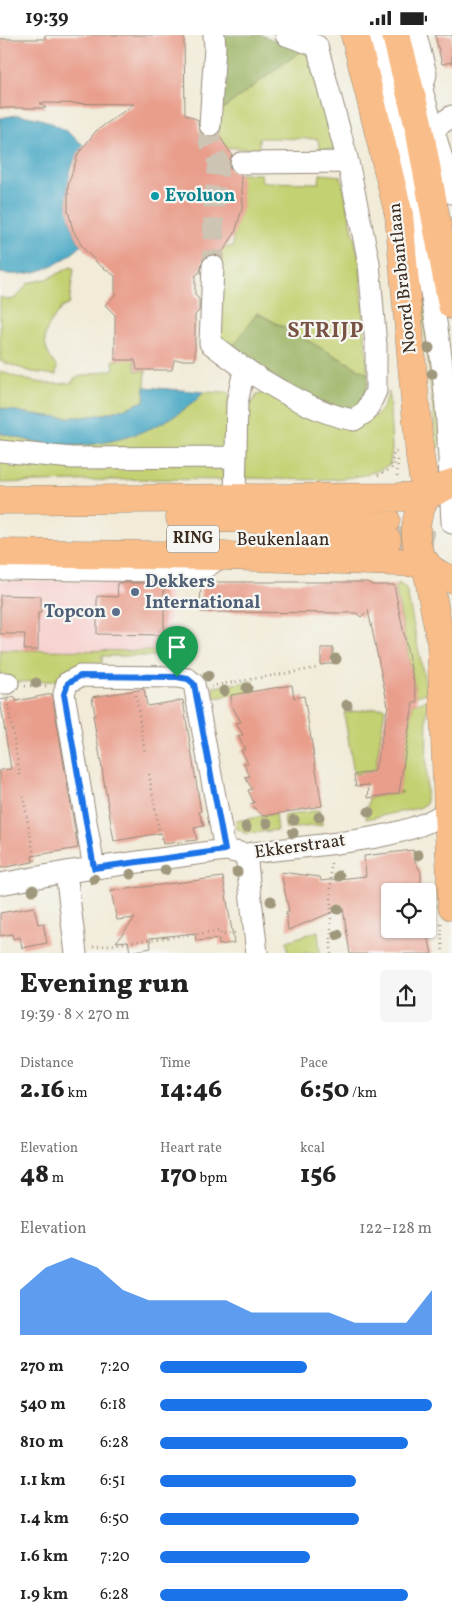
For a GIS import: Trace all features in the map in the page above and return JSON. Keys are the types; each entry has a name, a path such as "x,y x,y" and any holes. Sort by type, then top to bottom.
{"main road":[{"name":"Noord Brabantlaan","path":"355,35 399,215 408,454 426,496"},
{"path":"396,35 418,123 451,289"},
{"path":"408,454 391,530 434,604"},
{"path":"0,553 224,556 391,530 426,496 451,484"},
{"path":"426,496 418,512 415,529 417,547 437,537"},
{"path":"0,500 235,499 391,530 437,537"},
{"name":"Beukenlaan","path":"0,517 391,530"},
{"name":"Beukenlaan","path":"0,538 391,530"},
{"path":"437,537 438,576 452,579"},
{"path":"437,537 434,604 441,643 452,906"}],"street":[{"path":"210,125 215,47 214,35"},
{"path":"213,266 210,343 244,370 335,417 354,420 366,412 372,404 376,391 369,263 348,162 317,46 286,35"},
{"name":"Noord Brabantlaan","path":"374,35 406,163 424,252 440,351 451,484 437,537"},
{"path":"416,35 426,74 422,90 452,193"},
{"path":"431,126 442,123 452,116"},
{"path":"241,163 348,162"},
{"path":"235,499 237,403 244,370"},
{"path":"0,451 72,458 236,457"},
{"name":"Beukenlaan","path":"0,569 172,571 204,569 224,556"},
{"path":"94,868 61,686 80,676 177,677 188,679 197,689 225,850"},
{"name":"Ekkerstraat","path":"0,884 66,872 225,850 246,854 387,834 435,820 447,811"},
{"path":"246,854 257,953"},
{"path":"66,872 84,950"}],"path":[{"path":"390,465 394,452 408,454"},
{"path":"177,677 178,631"},
{"path":"207,687 318,668"},
{"path":"4,683 12,686 61,686"},
{"path":"4,683 20,775"},
{"path":"134,687 145,753"},
{"path":"149,774 162,848"},
{"path":"23,796 36,865"},
{"path":"331,857 331,953"},
{"path":"84,950 220,931 221,935 235,933"}],"shaded area":[{"path":"0,581 170,582 169,651 0,650"}],"green space":[{"path":"222,35 261,35 302,50 220,111"},
{"path":"302,50 311,56 337,150 319,149 318,139 259,138 259,149 218,147 220,111"},
{"path":"234,174 261,174 262,182 319,183 320,174 341,176 360,264 368,374 258,313 232,348 218,337 219,247 233,247"},
{"path":"414,264 425,297 441,447 436,447 429,367"},
{"path":"71,267 74,269 69,304 61,308 45,335 46,347 57,367 56,375 32,372 0,361 0,297 10,300 17,297 28,283 49,278"},
{"path":"257,313 368,374 368,384 359,410 332,408 251,365 232,348"},
{"path":"134,359 136,371 146,371 144,401 106,413 72,417 39,415 0,408 0,371 35,382 54,384 73,382 74,378 114,369 113,360"},
{"path":"271,391 375,417 383,407 389,392 392,449 390,464 376,471 340,479 244,478 244,413 257,395"},
{"path":"204,392 229,393 226,480 152,479 0,483 0,433 54,445 76,446 102,443 134,434 166,421 193,403"},
{"path":"398,583 405,587 407,591 427,693 405,699 415,689 395,586 398,586"},
{"path":"0,650 169,651 169,656 102,656 102,666 70,668 55,681 12,682 0,677"},
{"path":"253,681 255,691 215,698 213,687"},
{"path":"427,700 426,804 419,808 366,819 369,798 403,792 399,791 413,704"},
{"path":"385,708 375,770 354,774 344,713"},
{"path":"319,810 322,825 286,829 284,816"},
{"path":"275,814 277,830 246,834 237,829 236,821"},
{"path":"318,931 320,953 288,953 287,941"}],"water":[{"path":"17,115 44,120 53,124 83,145 71,169 67,195 70,221 81,246 54,265 23,274 0,273 0,118"},
{"path":"145,387 204,392 193,403 166,421 134,434 102,443 76,446 54,445 0,433 0,408 56,417 89,416 106,413 144,401"}],"building":[{"path":"45,35 184,35 185,114 198,120 199,130 203,135 210,137 217,135 220,137 232,155 229,163 230,169 241,175 243,205 235,233 220,256 213,254 203,259 200,272 195,276 195,295 199,299 199,311 195,315 195,360 174,360 172,370 137,370 135,360 115,360 115,315 105,305 115,295 115,276 97,263 83,248 73,230 68,211 68,185 78,154 96,131 134,104 40,103 46,108 0,108 0,39 45,39"},
{"path":"435,35 452,35 452,62 442,64"},
{"path":"201,582 367,582 372,585 394,585 418,703 413,703 399,793 368,798 369,785 356,786 354,775 375,771 388,706 368,610 361,617 356,613 200,612"},
{"path":"117,583 164,583 164,635 97,634 97,596 118,597"},
{"path":"0,595 41,596 41,613 38,613 38,650 24,650 25,634 0,634"},
{"path":"321,648 333,648 333,663 321,665"},
{"path":"292,685 294,698 304,696 322,806 263,816 250,804 254,803 248,790 252,789 245,777 250,776 243,763 248,763 241,750 245,749 238,736 243,735 236,723 241,722 231,704 231,695"},
{"path":"144,689 147,706 183,700 201,812 199,812 204,826 194,828 197,840 163,844 161,833 114,841 93,715 95,715 92,697"},
{"path":"52,694 78,848 32,856 33,862 0,868 0,770 11,769 0,700 15,697 16,701"},
{"path":"413,850 414,859 421,872 421,883 381,883 381,938 427,938 432,953 350,953 343,908 288,930 286,912 289,912 281,872 320,877 321,881 366,876 364,856"},
{"path":"223,877 234,943 219,945 219,939 196,941 195,933 150,938 151,948 130,952 128,941 116,942 135,918 117,920 111,891"},
{"path":"34,907 38,924 43,923 47,943 22,948 20,937 13,939 12,934 0,936 0,913"}],"tunnel":[{"path":"210,125 209,141 219,163 214,200 213,266"},
{"path":"387,540 433,544"}],"place":[{"name":"Evoluon","path":"155,196"},
{"name":"Dekkers International","path":"135,592"},
{"name":"Topcon","path":"116,612"}],"district":[{"name":"STRIJP","path":"326,331"}],"route":[{"path":"80,676 177,677 183,677 192,681 197,689 225,850 94,868 64,690 72,679 80,676"}]}
